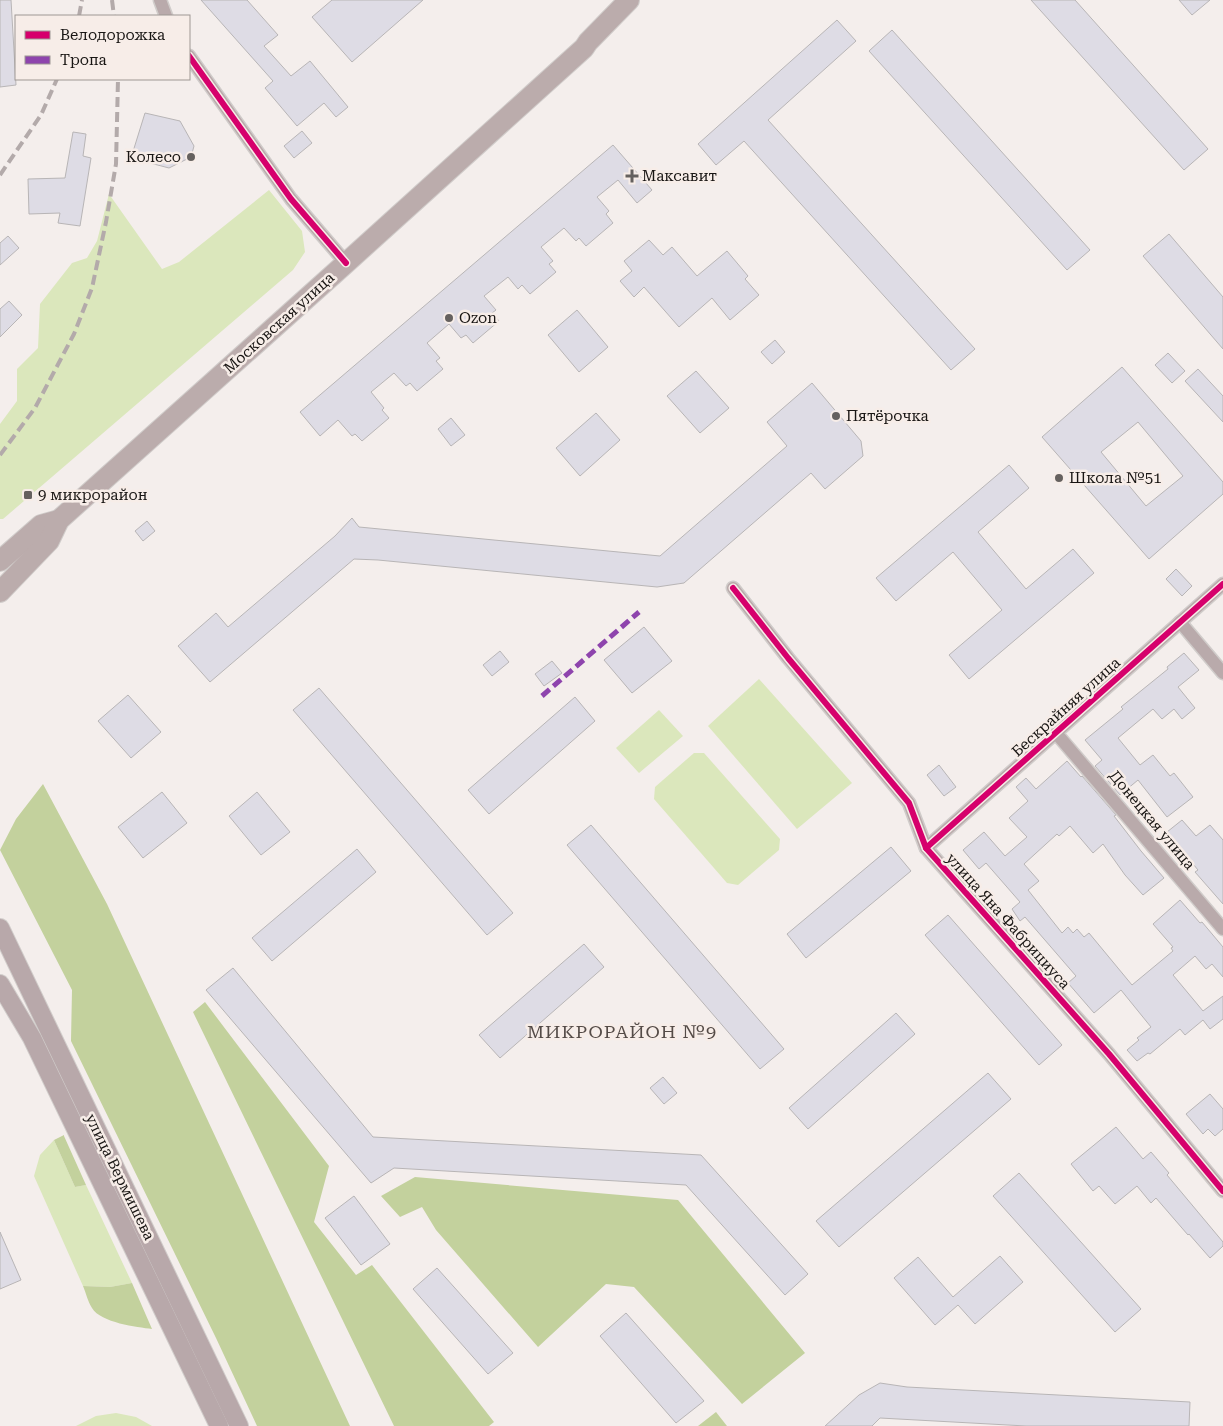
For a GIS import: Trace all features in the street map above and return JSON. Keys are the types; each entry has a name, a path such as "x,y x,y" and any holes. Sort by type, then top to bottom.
{"main road":[{"name":"Московская улица","path":"0,592 49,541 59,520 584,48 629,0"},
{"name":"Московская улица","path":"0,562 41,525 59,520"},
{"name":"улица Вермишева","path":"0,928 239,1426"},
{"name":"улица Вермишева","path":"0,984 32,1038 219,1426"}],"street":[{"path":"160,0 166,15"},
{"path":"190,57 291,199 346,263"},
{"name":"Бескрайняя улица","path":"926,848 1223,584"},
{"name":"улица Яна Фабрициуса","path":"733,588 788,658 909,803 926,848 1109,1054 1223,1191"},
{"path":"1180,622 1223,673"},
{"name":"Донецкая улица","path":"1056,733 1223,929"}],"green space":[{"path":"269,190 302,231 305,252 293,270 3,519 0,519 0,424 17,401 17,369 38,348 40,304 72,263 87,258 97,241 109,194 162,269 179,262"},
{"path":"759,679 852,783 797,829 708,726"},
{"path":"659,710 683,736 639,773 616,748"},
{"path":"694,753 704,753 780,839 779,850 738,885 727,883 654,799 655,787"},
{"path":"43,784 107,904 350,1426 257,1426 71,1041 72,990 0,850 16,819"},
{"path":"205,1002 329,1166 314,1222 356,1275 372,1265 494,1422 489,1426 394,1426 193,1012"},
{"path":"64,1135 86,1185 75,1187 54,1140"},
{"path":"54,1140 75,1187 86,1185 132,1283 110,1287 83,1286 34,1176 40,1155"},
{"path":"415,1177 678,1200 805,1353 742,1404 634,1287 606,1284 538,1347 436,1230 422,1207 400,1217 381,1196"},
{"path":"132,1283 152,1329 111,1321 103,1317 92,1308 83,1286 110,1287"},
{"path":"716,1412 727,1426 698,1426"},
{"path":"116,1413 136,1417 152,1426 76,1426 96,1416"}],"building":[{"path":"0,0 11,0 16,85 0,87"},
{"path":"201,0 247,0 278,35 264,46 291,76 310,61 348,107 336,117 324,103 297,126 265,88 273,81"},
{"path":"332,0 423,0 352,62 312,17"},
{"path":"1031,0 1075,0 1208,149 1184,170"},
{"path":"1179,0 1210,0 1192,15"},
{"path":"837,20 856,41 768,120 975,349 951,370 744,141 716,165 698,144"},
{"path":"892,30 1090,250 1067,270 869,51"},
{"path":"145,113 180,121 194,146 191,157 169,168 131,158"},
{"path":"302,131 312,143 294,158 284,146"},
{"path":"73,132 86,134 83,156 91,158 80,226 58,223 60,213 29,214 28,179 65,178"},
{"path":"613,145 652,190 637,203 618,180 597,197 609,211 606,214 613,223 586,246 579,238 576,241 564,228 541,247 553,261 549,264 556,272 530,294 522,285 518,289 508,277 484,296 496,310 492,313 499,321 473,343 466,335 461,338 449,324 427,343 440,358 436,361 443,369 417,391 410,383 406,386 394,373 371,392 384,408 382,410 389,418 362,441 355,434 352,436 338,420 320,436 300,412"},
{"path":"1169,234 1223,297 1223,349 1143,256"},
{"path":"8,236 19,248 0,265 0,243"},
{"path":"649,240 663,255 672,247 697,276 727,251 748,276 745,279 759,295 730,320 712,298 679,327 644,287 634,297 620,281 632,271 624,261"},
{"path":"9,301 22,315 0,337 0,309"},
{"path":"577,310 608,347 579,372 548,335"},
{"path":"775,340 785,352 772,364 761,352"},
{"path":"1168,353 1185,371 1172,383 1155,365"},
{"path":"1122,367 1223,482 1223,494 1149,559 1042,437","holes":["1138,422 1183,476 1146,506 1101,452"]},
{"path":"1198,369 1223,396 1223,422 1185,381"},
{"path":"696,371 729,408 700,433 667,396"},
{"path":"812,383 861,441 863,456 825,489 811,473 684,583 657,587 354,559 210,682 178,646 216,613 228,627 335,536 352,518 359,527 660,556 787,446 767,422"},
{"path":"596,413 620,440 580,476 556,448"},
{"path":"451,418 465,435 451,446 438,429"},
{"path":"1009,465 1029,488 978,532 1026,589 1073,549 1094,573 969,679 949,655 1002,610 953,552 896,601 876,578"},
{"path":"147,521 155,531 143,541 135,531"},
{"path":"1176,569 1192,586 1182,596 1166,579"},
{"path":"644,627 672,661 632,693 604,660"},
{"path":"500,651 509,662 492,676 483,665"},
{"path":"1184,653 1199,670 1178,687 1195,708 1182,719 1174,709 1162,719 1153,709 1118,738 1140,765 1153,755 1170,776 1174,773 1193,797 1167,817 1138,780 1120,795 1095,766 1102,760 1085,740 1123,709 1121,707 1168,669 1167,667"},
{"path":"552,661 562,673 544,686 535,674"},
{"path":"319,688 513,913 487,935 293,710"},
{"path":"128,695 161,732 131,758 98,721"},
{"path":"575,697 595,721 489,814 468,790"},
{"path":"1067,761 1116,815 1114,816 1164,878 1143,895 1125,875 1103,844 1093,853 1070,826 1059,836 1057,834 1024,864 1039,881 1028,890 1062,933 1068,927 1073,933 1077,929 1084,937 1089,933 1132,985 1173,951 1171,948 1173,947 1153,924 1180,900 1223,947 1223,977 1212,964 1206,969 1195,956 1173,975 1203,1011 1223,996 1223,1019 1210,1029 1203,1020 1185,1035 1180,1029 1150,1054 1148,1053 1137,1061 1127,1050 1139,1040 1137,1038 1151,1027 1121,990 1094,1013 1068,983 1076,976 1025,917 1020,921 1012,909 1020,902 986,863 979,869 963,850 984,832 1005,856 1027,837 1009,818 1028,801 1016,787 1026,778 1036,789"},
{"path":"939,765 956,787 944,796 927,775"},
{"path":"162,792 187,823 143,858 118,827"},
{"path":"257,792 290,832 261,855 229,816"},
{"path":"1182,820 1196,836 1210,825 1223,840 1223,904 1195,872 1198,870 1167,832"},
{"path":"591,825 784,1049 760,1069 567,845"},
{"path":"891,847 911,871 806,958 787,934"},
{"path":"357,849 376,872 272,961 252,938"},
{"path":"948,915 1062,1045 1039,1065 925,935"},
{"path":"584,944 604,967 500,1058 479,1035"},
{"path":"233,968 373,1137 701,1155 808,1274 785,1295 686,1185 394,1168 371,1183 206,990"},
{"path":"896,1013 915,1034 808,1129 789,1108"},
{"path":"988,1073 1011,1099 839,1247 816,1221"},
{"path":"663,1077 677,1093 664,1104 650,1088"},
{"path":"1210,1094 1223,1109 1223,1129 1215,1136 1208,1129 1203,1134 1186,1114"},
{"path":"1116,1127 1143,1159 1151,1152 1169,1173 1167,1175 1223,1242 1223,1246 1210,1258 1156,1198 1151,1203 1137,1186 1115,1204 1099,1186 1093,1191 1071,1164"},
{"path":"1019,1173 1141,1309 1115,1332 993,1196"},
{"path":"354,1196 390,1244 361,1265 325,1218"},
{"path":"0,1232 21,1280 0,1289"},
{"path":"1000,1256 1023,1282 975,1324 958,1305 935,1325 894,1278 918,1257 953,1297"},
{"path":"437,1268 513,1353 488,1374 413,1289"},
{"path":"626,1313 704,1401 676,1423 600,1336"},
{"path":"880,1383 907,1387 1190,1402 1189,1426 1026,1426 880,1418 872,1426 825,1426 859,1395"}],"railway":[{"path":"79,15 82,0"},
{"path":"112,0 114,15"},
{"path":"0,175 41,115 57,80"},
{"path":"0,455 35,408 74,334 92,288 116,164 118,80"}],"marked path":[{"path":"542,696 639,612"}],"cycle path":[{"path":"190,57 291,199 346,263"},
{"path":"926,848 1223,584"},
{"path":"733,588 788,658 909,803 926,848 1109,1054 1223,1191"}],"place":[{"name":"Колесо","path":"191,157"},
{"name":"Максавит","path":"632,176"},
{"name":"Ozon","path":"449,318"},
{"name":"Пятёрочка","path":"836,416"},
{"name":"Школа №51","path":"1059,478"},
{"name":"9 микрорайон","path":"28,495"}],"district":[{"name":"МИКРОРАЙОН №9","path":"622,1031"}]}
